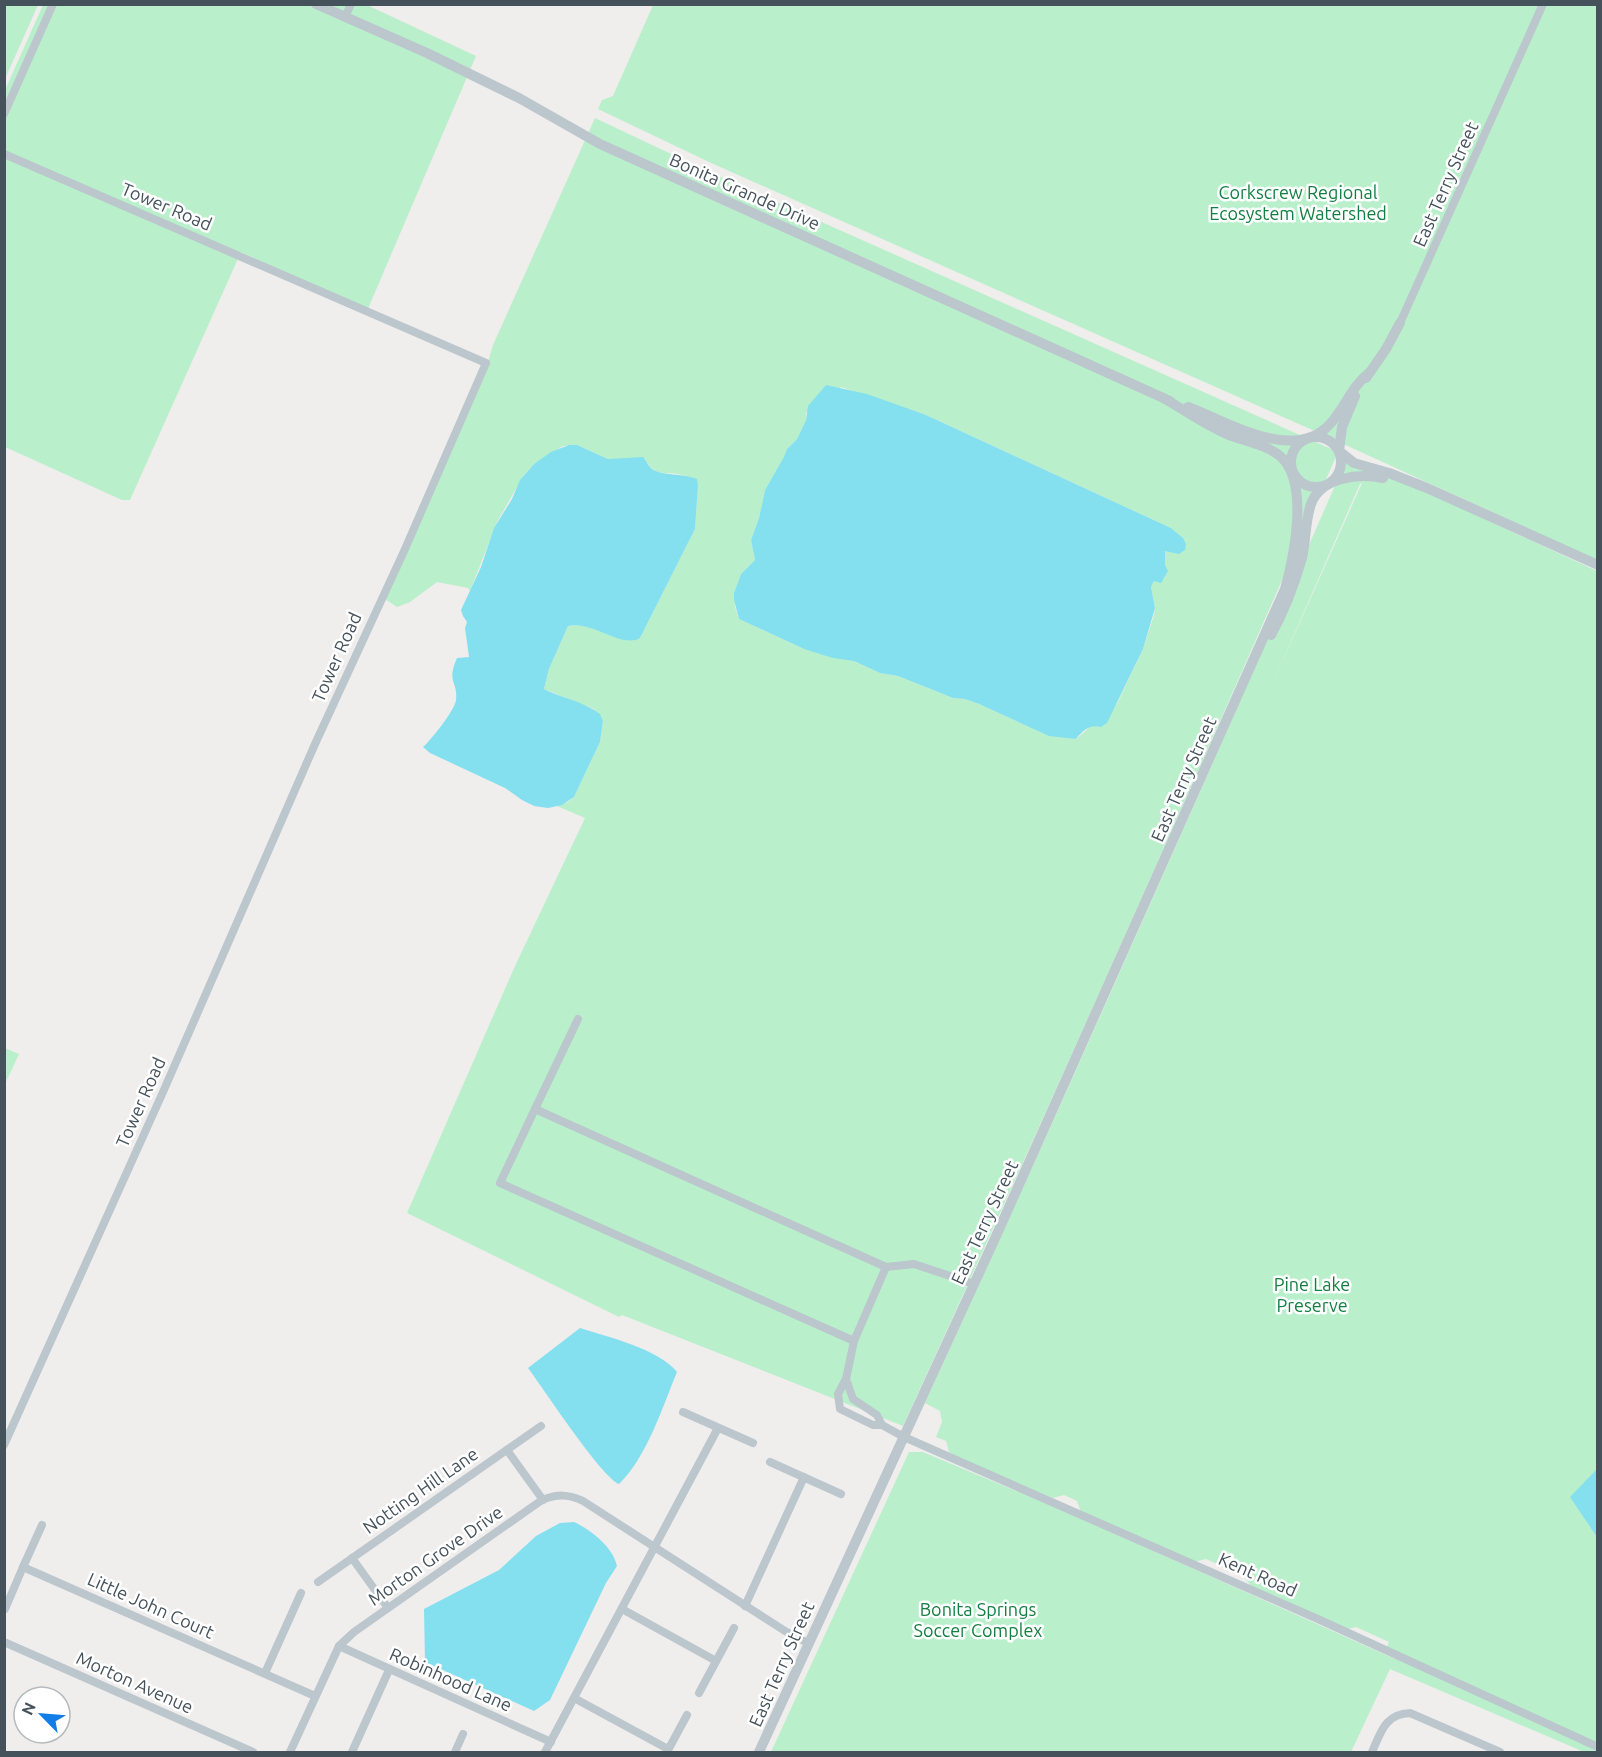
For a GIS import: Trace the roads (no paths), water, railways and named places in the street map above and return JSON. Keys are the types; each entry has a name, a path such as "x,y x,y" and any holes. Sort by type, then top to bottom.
{"street":[{"path":"4,114 53,4"},
{"name":"Bonita Grande Drive","path":"316,4 427,53 519,98 600,144 1073,355 1165,399 1262,437 1289,440 1312,437"},
{"path":"345,17 351,4"},
{"name":"East Terry Street","path":"1339,451 1345,418 1400,323 1543,4"},
{"name":"Tower Road","path":"4,154 486,363 405,549 320,733 163,1092 4,1444"},
{"name":"East Terry Street","path":"1312,437 1330,425 1359,381 1369,373"},
{"name":"Bonita Grande Drive","path":"1165,399 1211,427 1280,456 1293,472"},
{"path":"1432,490 1415,489 1393,480 1371,475 1343,478 1318,488 1299,481 1290,462 1293,452 1303,440 1312,437 1328,440 1354,463 1389,473 1432,490 1598,565"},
{"path":"1329,484 1337,477 1341,467 1339,451"},
{"name":"East Terry Street","path":"759,1752 974,1284 1285,590 1296,538 1297,507 1293,472"},
{"name":"East Terry Street","path":"1234,704 1277,625 1294,588 1304,550 1311,505 1314,497 1329,484"},
{"path":"578,1019 500,1183 854,1341"},
{"path":"535,1108 886,1267 914,1264 974,1284"},
{"path":"846,1379 853,1399 877,1415 882,1425 873,1425 840,1409 838,1397 846,1379 854,1341 886,1267"},
{"path":"838,1397 852,1392"},
{"path":"683,1412 753,1443"},
{"name":"Kent Road","path":"882,1425 904,1437 1320,1620 1598,1747"},
{"name":"Notting Hill Lane","path":"318,1582 541,1426"},
{"path":"545,1752 656,1548 657,1542 718,1428"},
{"path":"507,1449 543,1500 562,1495 583,1501 784,1631 808,1643"},
{"path":"770,1462 841,1494"},
{"path":"745,1606 804,1477"},
{"name":"Morton Grove Drive","path":"290,1752 339,1646 354,1632 543,1500"},
{"path":"5,1609 42,1525"},
{"path":"352,1558 388,1608"},
{"name":"Little John Court","path":"23,1567 315,1696"},
{"path":"265,1673 301,1593"},
{"path":"622,1609 716,1661"},
{"path":"699,1693 734,1628"},
{"name":"Morton Avenue","path":"4,1642 253,1752"},
{"name":"Robinhood Lane","path":"339,1646 551,1742"},
{"path":"352,1752 389,1670"},
{"path":"574,1698 667,1751 687,1715"},
{"path":"1372,1752 1384,1725 1400,1713 1410,1713 1500,1752"},
{"path":"455,1752 464,1734"}],"water":[{"path":"826,385 867,394 926,415 1171,528 1183,538 1186,544 1185,550 1179,554 1165,551 1165,565 1168,571 1161,583 1154,581 1151,587 1155,608 1143,649 1107,723 1101,727 1093,726 1087,729 1076,739 1049,736 979,704 953,698 898,676 880,673 854,661 833,658 804,649 739,619 734,593 741,574 755,560 751,540 765,490 787,449 797,439 806,420 808,406"},
{"path":"569,445 577,445 608,459 643,457 652,469 661,473 697,479 698,486 695,529 640,638 625,640 587,627 568,626 549,669 544,689 593,710 600,714 603,721 600,742 574,797 562,805 548,808 534,806 505,788 430,753 423,747 455,705 456,693 452,672 457,658 469,657 465,628 467,622 461,610 481,567 494,528 512,499 520,480 534,464 551,452"},
{"path":"580,1328 646,1350 669,1364 677,1372 646,1446 619,1484 587,1450 528,1368"},
{"path":"1597,1469 1597,1537 1570,1497"},
{"path":"574,1522 606,1546 617,1566 606,1583 550,1700 534,1711 425,1662 424,1609 499,1570 536,1536 560,1523"}],"park label":[{"name":"Corkscrew Regional Ecosystem Watershed","path":"1298,202"},
{"name":"Pine Lake Preserve","path":"1312,1294"},
{"name":"Bonita Springs Soccer Complex","path":"978,1619"}]}
